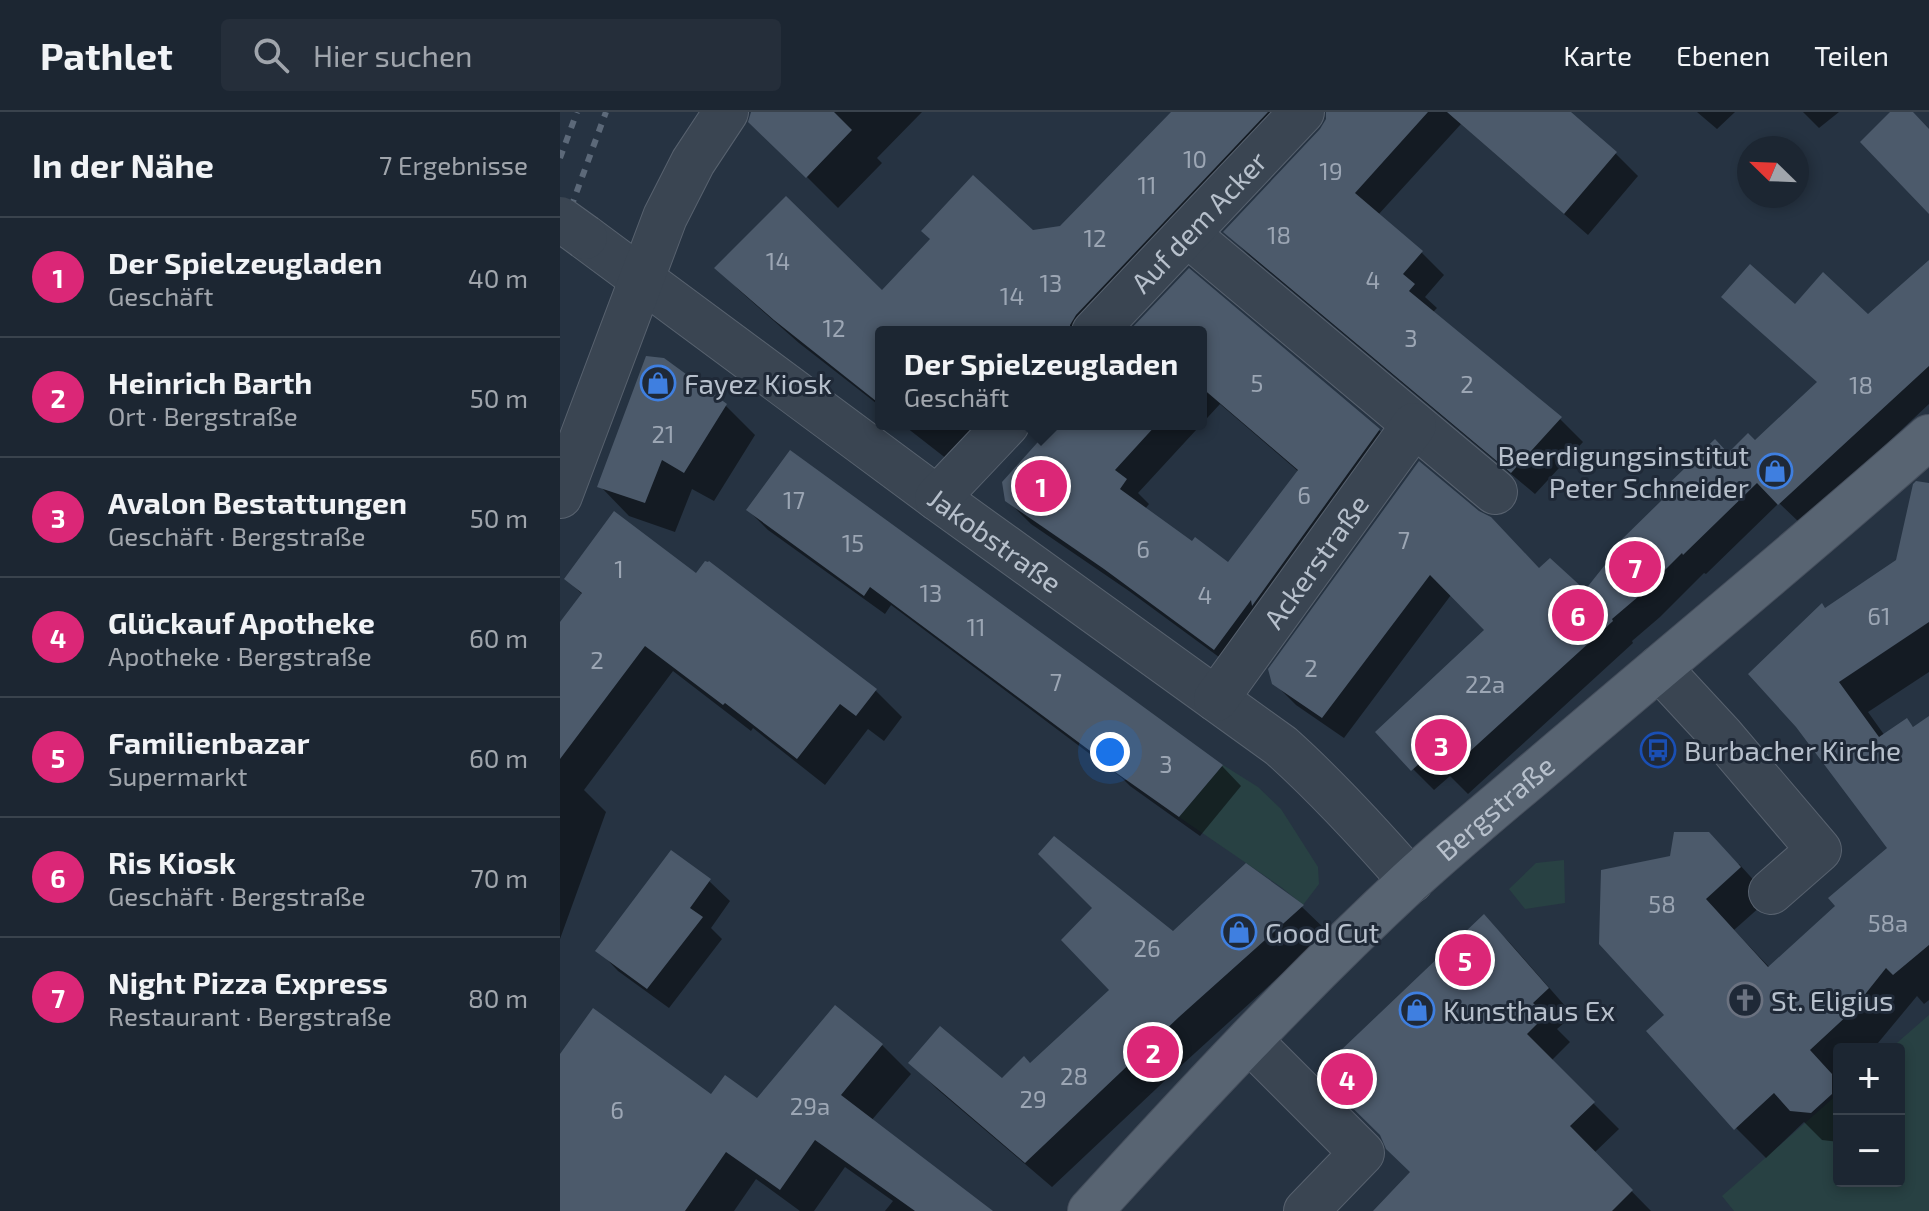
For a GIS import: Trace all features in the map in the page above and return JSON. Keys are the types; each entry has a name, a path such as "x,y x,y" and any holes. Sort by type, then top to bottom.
{"main road":[{"name":"Bergstraße","path":"1090,1211 1204,1088 1411,881 1929,437"}],"street":[{"path":"560,496 665,217 693,162 726,112"},
{"name":"Auf dem Acker","path":"1100,326 1302,112"},
{"name":"Jakobstraße","path":"573,228 937,498 1281,746 1354,816 1411,881"},
{"path":"1187,234 1495,492"},
{"name":"Ackerstraße","path":"1216,699 1414,425"},
{"path":"937,498 1001,430"},
{"path":"1659,668 1722,736 1819,850 1771,892"},
{"path":"1250,1041 1362,1153 1306,1211"}],"green space":[{"path":"1223,765 1258,787 1281,809 1318,867 1319,884 1303,905 1179,817"},
{"path":"1564,860 1565,903 1525,909 1509,889 1536,863"},
{"path":"1929,1015 1929,1211 1734,1211 1722,1196 1833,1098 1833,1187 1905,1187 1905,1043 1897,1043"}],"building":[{"path":"751,112 834,112 852,130 806,178 748,122"},
{"path":"1171,112 1268,112 1076,315 1070,326 875,326 875,400 714,268 786,196 882,290 930,239 921,231 973,175 1033,230 1060,226"},
{"path":"1326,112 1428,112 1355,193 1423,251 1403,274 1415,284 1409,291 1562,417 1511,473 1223,232 1320,129"},
{"path":"1447,112 1571,112 1617,152 1564,214"},
{"path":"1890,112 1913,112 1929,129 1929,214 1860,142"},
{"path":"1929,260 1929,366 1778,505 1757,483 1613,621 1445,774 1428,756 1411,771 1375,732 1484,630 1430,575 1322,718 1272,684 1268,669 1419,461 1479,511 1491,517 1539,568 1550,558 1585,590 1612,556 1615,546 1662,500 1657,495 1715,439 1728,453 1748,433 1755,440 1817,382 1721,297 1750,264 1795,304 1823,272 1868,314"},
{"path":"1189,268 1380,429 1252,606 1251,600 1214,650 1005,501 1002,482 1049,430 1152,430 1115,470 1127,479 1120,489 1192,541 1195,537 1228,562 1298,470 1207,392 1207,326 1134,326"},
{"path":"646,356 664,358 727,404 684,473 662,460 645,503 597,487"},
{"path":"790,450 1223,765 1179,817 870,587 864,596 746,510"},
{"path":"1916,481 1929,483 1929,622 1839,682 1879,737 1907,718 1913,727 1929,716 1929,945 1893,975 1886,968 1851,1012 1810,1050 1832,1074 1832,1094 1811,1113 1790,1111 1774,1093 1734,1130 1646,1031 1664,1015 1599,944 1601,870 1670,856 1674,832 1709,832 1741,867 1706,899 1768,967 1835,906 1828,898 1887,848 1796,727 1748,674 1822,603 1825,608 1896,560"},
{"path":"614,511 696,573 705,561 709,561 877,689 856,716 840,704 797,759 645,646 560,759 560,622 582,593 564,579"},
{"path":"1054,836 1173,931 1246,863 1304,905 1179,1017 1025,1163 908,1063 940,1026 1002,1078 1024,1056 1030,1063 1109,990 1061,940 1092,908 1038,854"},
{"path":"671,850 711,879 690,908 703,917 647,989 595,951"},
{"path":"1484,914 1549,988 1533,1003 1546,1015 1527,1034 1595,1102 1570,1126 1633,1190 1612,1211 1373,1211 1410,1172 1386,1149 1380,1135 1317,1073"},
{"path":"835,1005 883,1044 841,1095 993,1211 915,1211 815,1140 780,1190 726,1152 685,1211 560,1211 560,1054 593,1008 711,1094 725,1075 757,1098"}],"railway":[{"path":"560,158 577,112"},
{"path":"560,237 606,112"}],"place":[{"name":"Fayez Kiosk","path":"658,383"},
{"name":"Beerdigungsinstitut Peter Schneider","path":"1775,471"},
{"name":"Der Spielzeugladen","path":"1041,486"},
{"name":"Night Pizza Express","path":"1635,567"},
{"name":"Ris Kiosk","path":"1578,615"},
{"name":"Avalon Bestattungen","path":"1441,745"},
{"name":"Burbacher Kirche","path":"1658,750"},
{"name":"Good Cut","path":"1239,932"},
{"name":"Familienbazar","path":"1465,960"},
{"name":"St. Eligius","path":"1745,1000"},
{"name":"Kunsthaus Ex","path":"1417,1010"},
{"name":"Heinrich Barth","path":"1153,1052"},
{"name":"Glückauf Apotheke","path":"1347,1079"}]}
